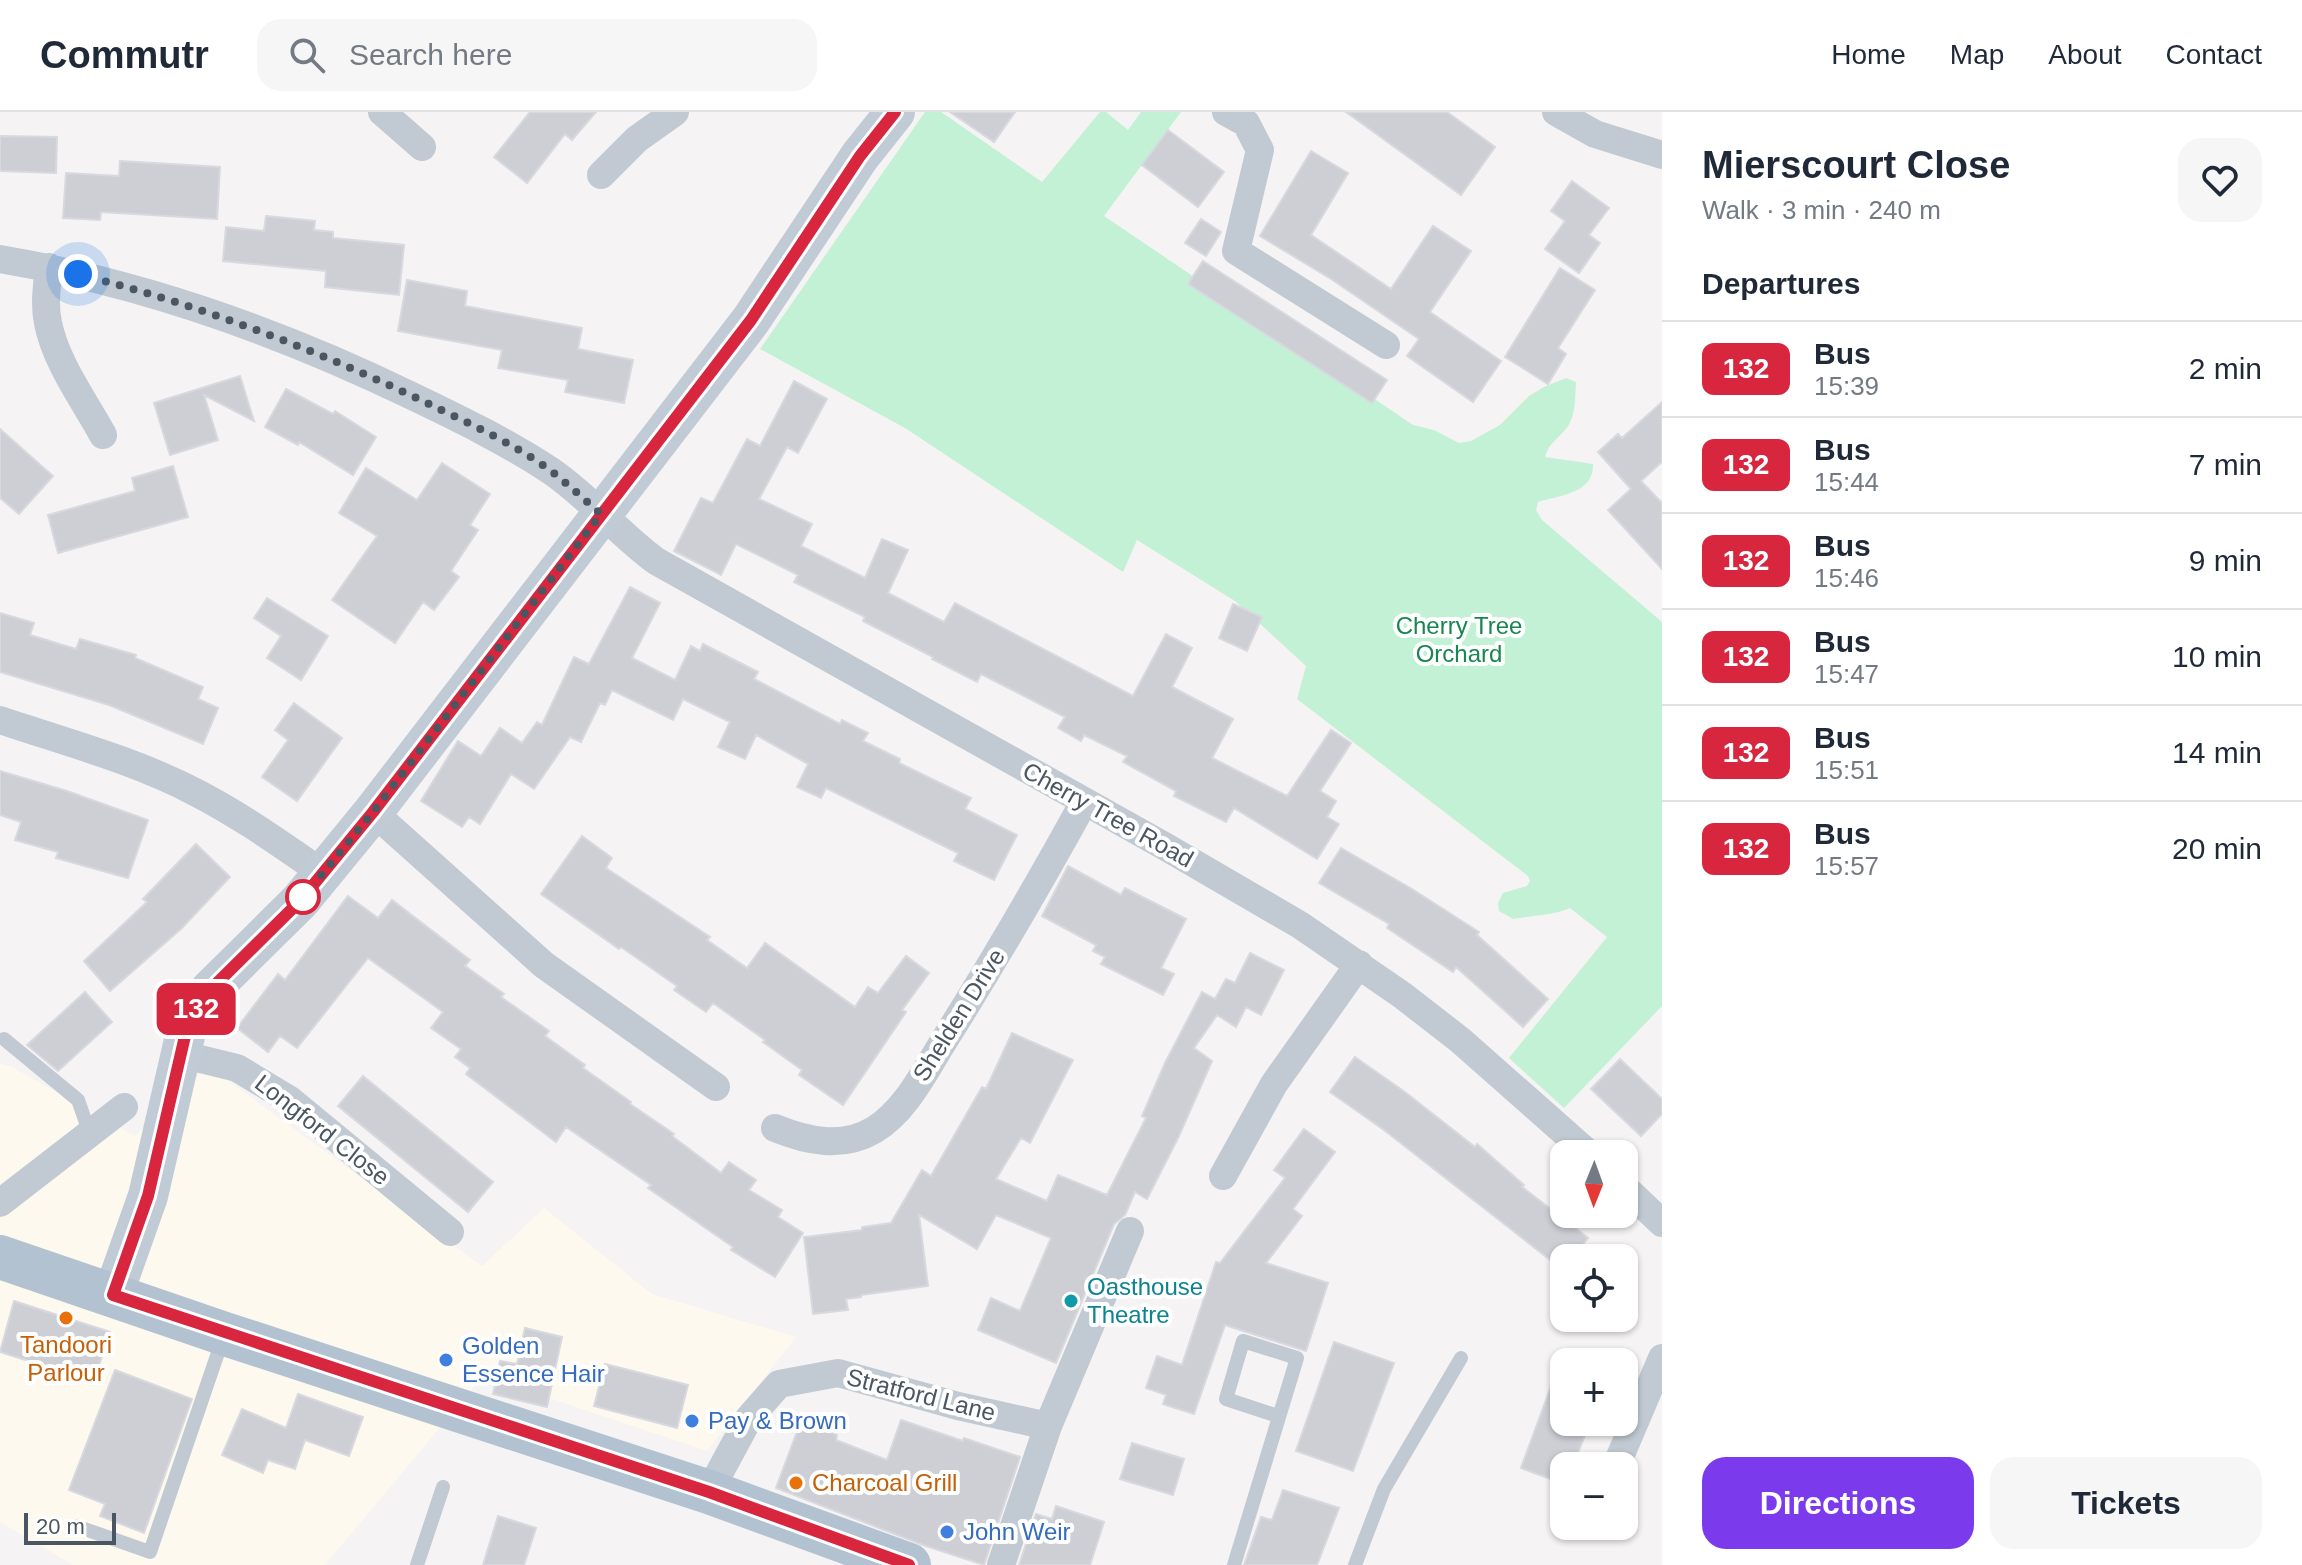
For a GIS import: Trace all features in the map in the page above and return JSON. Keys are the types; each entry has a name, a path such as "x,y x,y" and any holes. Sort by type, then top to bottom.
{"main road":[{"path":"0,1257 709,1492 909,1565"}],"street":[{"path":"382,112 422,147"},
{"path":"601,175 637,139 675,112"},
{"path":"113,1295 148,1196 188,1023 210,990 324,874 373,812 751,320 860,156 895,112"},
{"path":"1556,112 1595,134 1662,155"},
{"path":"1242,116 1260,150 1236,251 1386,345"},
{"name":"Cherry Tree Road","path":"0,259 49,267 161,296 286,340 360,371 513,447 554,473 628,541 656,561 1237,887 1359,964 1460,1040 1573,1140"},
{"path":"49,267 46,297 53,340 66,370 103,435"},
{"path":"0,720 81,746 193,791 274,839 324,874"},
{"name":"Shelden Drive","path":"775,1128 811,1140 854,1139 876,1129 894,1113 916,1085 977,989 1084,802"},
{"path":"373,812 544,965 716,1087"},
{"path":"1223,1176 1274,1084 1359,964"},
{"name":"Longford Close","path":"180,1054 237,1068 290,1100 450,1232"},
{"path":"0,1203 124,1107"},
{"path":"1638,1200 1662,1223"},
{"path":"1001,1565 1048,1426 1130,1231"},
{"path":"1622,1452 1662,1358"},
{"name":"Stratford Lane","path":"709,1492 749,1418 779,1384 838,1373 958,1406 1048,1426"}],"lane":[{"path":"4,1039 78,1100 90,1134"},
{"path":"76,1526 150,1552 225,1334"},
{"path":"1234,1565 1297,1358 1243,1341 1226,1399 1278,1416"},
{"path":"1355,1565 1384,1489 1461,1358"},
{"path":"417,1565 443,1487"}],"shaded area":[{"path":"0,1063 135,1136 208,1066 482,1266 544,1208 652,1294 796,1337 707,1451 483,1376 325,1565 73,1565 0,1522"}],"green space":[{"name":"Cherry Tree Orchard","path":"925,112 941,112 1042,182 1100,112 1106,112 1128,130 1141,112 1181,112 1104,216 1413,425 1434,430 1459,443 1471,441 1500,425 1529,396 1544,387 1566,378 1576,382 1571,421 1545,457 1593,464 1592,474 1588,482 1574,492 1538,502 1536,510 1542,520 1662,622 1662,1006 1564,1108 1509,1058 1607,937 1570,908 1513,919 1499,911 1498,903 1503,893 1527,886 1530,881 1528,876 1297,699 1306,666 1235,601 1137,540 1123,572 905,428 760,349"}],"building":[{"path":"530,112 596,112 572,140 565,134 527,183 494,157"},
{"path":"950,112 1015,112 994,142"},
{"path":"1346,112 1447,112 1495,147 1461,195"},
{"path":"1168,130 1224,172 1198,207 1142,165"},
{"path":"0,136 57,137 56,173 0,171"},
{"path":"1311,151 1348,173 1311,235 1391,289 1433,226 1471,251 1430,312 1501,361 1473,402 1407,356 1419,339 1331,279 1260,236"},
{"path":"120,161 220,167 217,219 101,212 100,220 63,218 66,173 119,176"},
{"path":"1572,181 1609,208 1589,235 1600,243 1579,273 1545,249 1565,221 1551,211"},
{"path":"266,216 315,221 314,230 333,232 333,238 404,245 399,295 325,287 326,271 223,261 226,227 264,231"},
{"path":"1201,219 1221,232 1206,256 1185,243"},
{"path":"1203,261 1387,380 1372,403 1188,284"},
{"path":"1560,268 1595,290 1558,348 1566,354 1548,384 1505,357"},
{"path":"407,280 467,291 465,306 582,328 578,349 633,360 624,403 565,392 568,380 498,368 502,350 398,331"},
{"path":"240,376 254,421 204,395 218,440 170,455 154,403"},
{"path":"794,381 827,399 798,453 787,447 759,499 812,524 801,546 865,578 882,539 908,550 888,593 944,622 955,603 1133,696 1166,634 1192,648 1172,687 1233,719 1212,758 1287,796 1331,730 1351,743 1320,791 1336,801 1327,817 1339,824 1317,859 1234,808 1226,822 1174,796 1176,791 1123,762 1127,756 1084,735 1081,741 1058,728 1065,717 981,674 977,682 932,659 863,621 865,617 794,582 798,575 736,544 721,575 674,551 701,498 713,503 747,439 760,446"},
{"path":"286,389 333,414 335,411 376,437 353,475 299,442 298,445 265,427"},
{"path":"1662,402 1662,462 1641,481 1662,503 1662,569 1608,510 1631,489 1598,452 1618,434 1622,438"},
{"path":"0,429 53,476 19,514 0,498"},
{"path":"442,463 490,494 470,525 478,530 451,571 459,577 434,610 423,602 395,643 332,600 377,536 339,513 366,468 417,500"},
{"path":"173,466 188,517 58,553 48,515 135,491 132,478"},
{"path":"630,587 660,603 632,658 675,680 691,646 700,651 703,644 758,672 754,679 840,724 842,720 868,733 863,741 900,759 899,763 971,798 965,809 1017,835 994,880 954,861 958,853 826,788 821,798 797,787 808,764 756,735 745,759 718,747 730,722 683,699 673,720 612,690 605,705 600,703 581,742 570,737 534,789 511,774 480,824 469,817 462,827 421,801 458,741 481,756 500,728 522,743 537,722 542,725 574,657 589,664"},
{"path":"267,598 328,636 301,680 267,658 281,636 254,618"},
{"path":"1233,604 1262,617 1247,651 1219,638"},
{"path":"0,613 34,623 30,635 76,649 80,639 136,655 135,658 203,687 198,699 218,708 203,744 109,705 0,672"},
{"path":"294,703 342,738 297,801 262,777 288,740 275,730"},
{"path":"0,771 148,820 128,878 56,858 58,852 15,840 21,822 0,815"},
{"path":"582,836 612,858 606,868 710,937 707,940 747,968 765,943 855,1007 868,987 878,993 906,956 929,973 902,1010 906,1012 843,1105 799,1075 802,1070 713,1003 706,1012 674,990 677,986 541,894"},
{"path":"196,844 230,877 182,928 110,991 84,961 147,902 143,899"},
{"path":"1341,848 1479,932 1477,935 1548,999 1523,1027 1456,967 1453,972 1387,928 1389,924 1319,883"},
{"path":"1068,866 1121,895 1125,888 1186,919 1161,968 1174,974 1163,995 1101,964 1105,957 1093,951 1096,945 1042,916"},
{"path":"348,896 378,918 392,900 470,960 465,966 504,994 501,997 549,1031 545,1036 585,1065 583,1068 674,1134 672,1136 721,1173 729,1162 756,1180 749,1190 782,1210 778,1217 803,1233 775,1277 731,1250 733,1247 648,1188 651,1185 566,1127 556,1142 466,1074 470,1068 455,1057 461,1049 431,1028 443,1012 368,958 297,1048 280,1036 268,1052 237,1028 278,974 285,980"},
{"path":"1250,953 1284,970 1261,1015 1246,1007 1236,1027 1217,1015 1194,1048 1212,1061 1147,1199 1135,1192 1125,1215 1114,1224 1056,1363 978,1330 991,1298 1020,1311 1051,1238 996,1215 977,1249 919,1215 928,1286 861,1295 846,1299 848,1310 813,1314 804,1237 891,1223 922,1170 931,1176 982,1087 986,1089 1012,1033 1073,1060 1030,1143 1021,1138 996,1179 1047,1201 1058,1175 1107,1195 1146,1118 1142,1116 1165,1063 1202,992 1215,999 1226,979 1235,983"},
{"path":"85,992 112,1022 58,1071 27,1045"},
{"path":"1355,1057 1475,1147 1477,1144 1524,1185 1522,1187 1550,1209 1550,1228 1575,1228 1588,1238 1583,1244 1550,1244 1550,1260 1384,1130 1330,1092"},
{"path":"1620,1059 1662,1099 1662,1114 1641,1136 1591,1089"},
{"path":"363,1076 493,1182 468,1212 338,1106"},
{"path":"1304,1129 1335,1152 1293,1209 1302,1216 1266,1263 1328,1283 1306,1351 1225,1325 1194,1414 1163,1404 1166,1395 1146,1388 1157,1356 1182,1365 1216,1262 1220,1263 1285,1178 1274,1170"},
{"path":"14,1301 110,1332 93,1384 59,1374 57,1380 29,1371 32,1362 0,1352"},
{"path":"525,1328 562,1337 547,1407 493,1394 500,1361 517,1364"},
{"path":"1334,1342 1394,1363 1353,1471 1296,1451"},
{"path":"605,1364 688,1385 677,1428 594,1406"},
{"path":"115,1370 192,1399 144,1533 100,1516 105,1504 69,1490"},
{"path":"1550,1389 1550,1436 1585,1436 1578,1452 1550,1452 1550,1479 1521,1468"},
{"path":"298,1394 363,1417 349,1456 305,1440 295,1469 268,1460 263,1473 222,1455 242,1409 286,1428"},
{"path":"901,1420 1020,1457 984,1565 923,1545 776,1488 801,1421 837,1435 836,1440 887,1460"},
{"path":"1132,1443 1184,1459 1173,1495 1120,1479"},
{"path":"1283,1490 1339,1508 1317,1565 1244,1565 1261,1517 1272,1520"},
{"path":"1056,1506 1104,1522 1090,1565 1019,1565 1036,1514 1052,1519"},
{"path":"498,1516 536,1528 524,1565 483,1565"}],"bus line":[{"name":"132","path":"895,112 860,156 751,320 373,812 300,901 210,990 198,1006 188,1023 148,1196 113,1295 709,1492 909,1565"}],"place":[{"name":"Oasthouse Theatre","path":"1071,1301"},
{"name":"Tandoori Parlour","path":"66,1318"},
{"name":"Golden Essence Hair","path":"446,1360"},
{"name":"Pay & Brown","path":"692,1421"},
{"name":"Charcoal Grill","path":"796,1483"},
{"name":"John Weir","path":"947,1532"}],"route":[{"path":"78,274 161,296 286,340 386,383 513,447 554,473 601,514 373,812 300,901 303,897"}]}
